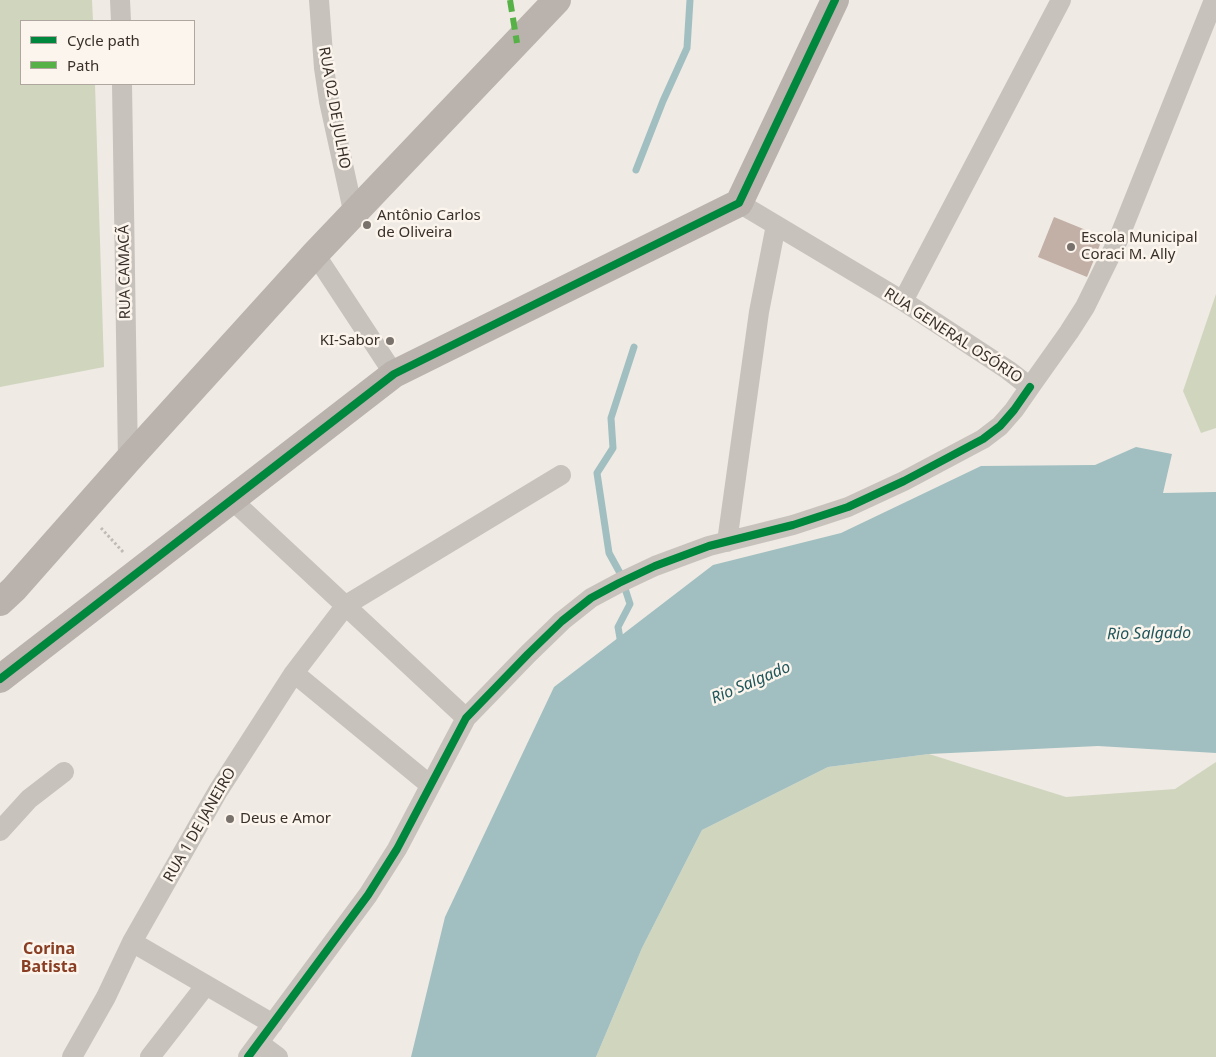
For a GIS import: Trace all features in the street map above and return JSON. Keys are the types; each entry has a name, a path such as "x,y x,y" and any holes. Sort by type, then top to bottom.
{"street":[{"path":"120,0 120,20"},
{"name":"RUA 02 DE JULHO","path":"320,0 324,68 354,215"},
{"path":"0,602 14,589 315,254 558,0"},
{"path":"0,679 394,374 739,203 835,0"},
{"path":"903,301 1061,0"},
{"name":"RUA GENERAL OSÓRIO","path":"739,203 903,301 1008,370 1030,387 1080,316 1118,240 1214,0"},
{"name":"RUA CAMACÃ","path":"122,85 128,460"},
{"path":"727,542 759,312 776,225"},
{"path":"315,254 394,374"},
{"path":"278,1057 253,1050 368,895 388,864 466,718 562,622 592,598 627,579 694,552 793,525 848,507 920,472 983,439 1005,420 1030,387"},
{"path":"346,604 561,475"},
{"path":"231,499 346,604 466,718"},
{"name":"RUA 1 DE JANEIRO","path":"72,1057 106,997 132,942 218,791 294,673 346,604"},
{"path":"294,673 430,785"},
{"path":"0,831 29,799 64,772"},
{"path":"132,942 273,1024"},
{"path":"150,1057 206,984"}],"path":[{"path":"84,510 140,569"}],"green space":[{"path":"0,0 92,0 93,20 20,20 20,85 95,85 104,367 0,387"},
{"path":"1216,294 1216,428 1201,433 1183,391"},
{"path":"929,754 1066,797 1175,789 1216,762 1216,1057 596,1057 642,948 702,830 828,767"}],"water":[{"name":"Rio Salgado","path":"1136,447 1172,454 1163,493 1216,492 1216,753 1098,746 929,754 828,767 702,830 642,948 596,1057 411,1057 445,917 554,687 713,565 841,533 981,466 1095,465"}],"building":[{"name":"Escola Municipal Coraci M. Ally","path":"1054,217 1103,237 1087,277 1038,257"}],"waterway":[{"path":"636,170 663,101 687,48 690,0"},
{"path":"621,644 618,627 630,604 620,573 609,553 597,473 613,448 611,418 634,347"}],"marked path":[{"path":"510,0 517,43"}],"cycle path":[{"path":"0,679 394,374 739,203 835,0"},
{"path":"248,1057 368,895 397,849 466,718 562,621 591,598 655,566 709,546 793,525 848,507 904,481 983,439 1000,426 1030,387"}],"place":[{"name":"Antônio Carlos de Oliveira","path":"367,225"},
{"name":"Escola Municipal Coraci M. Ally","path":"1071,247"},
{"name":"KI-Sabor","path":"390,341"},
{"name":"Deus e Amor","path":"230,819"}],"district":[{"name":"Corina Batista","path":"49,958"}]}
